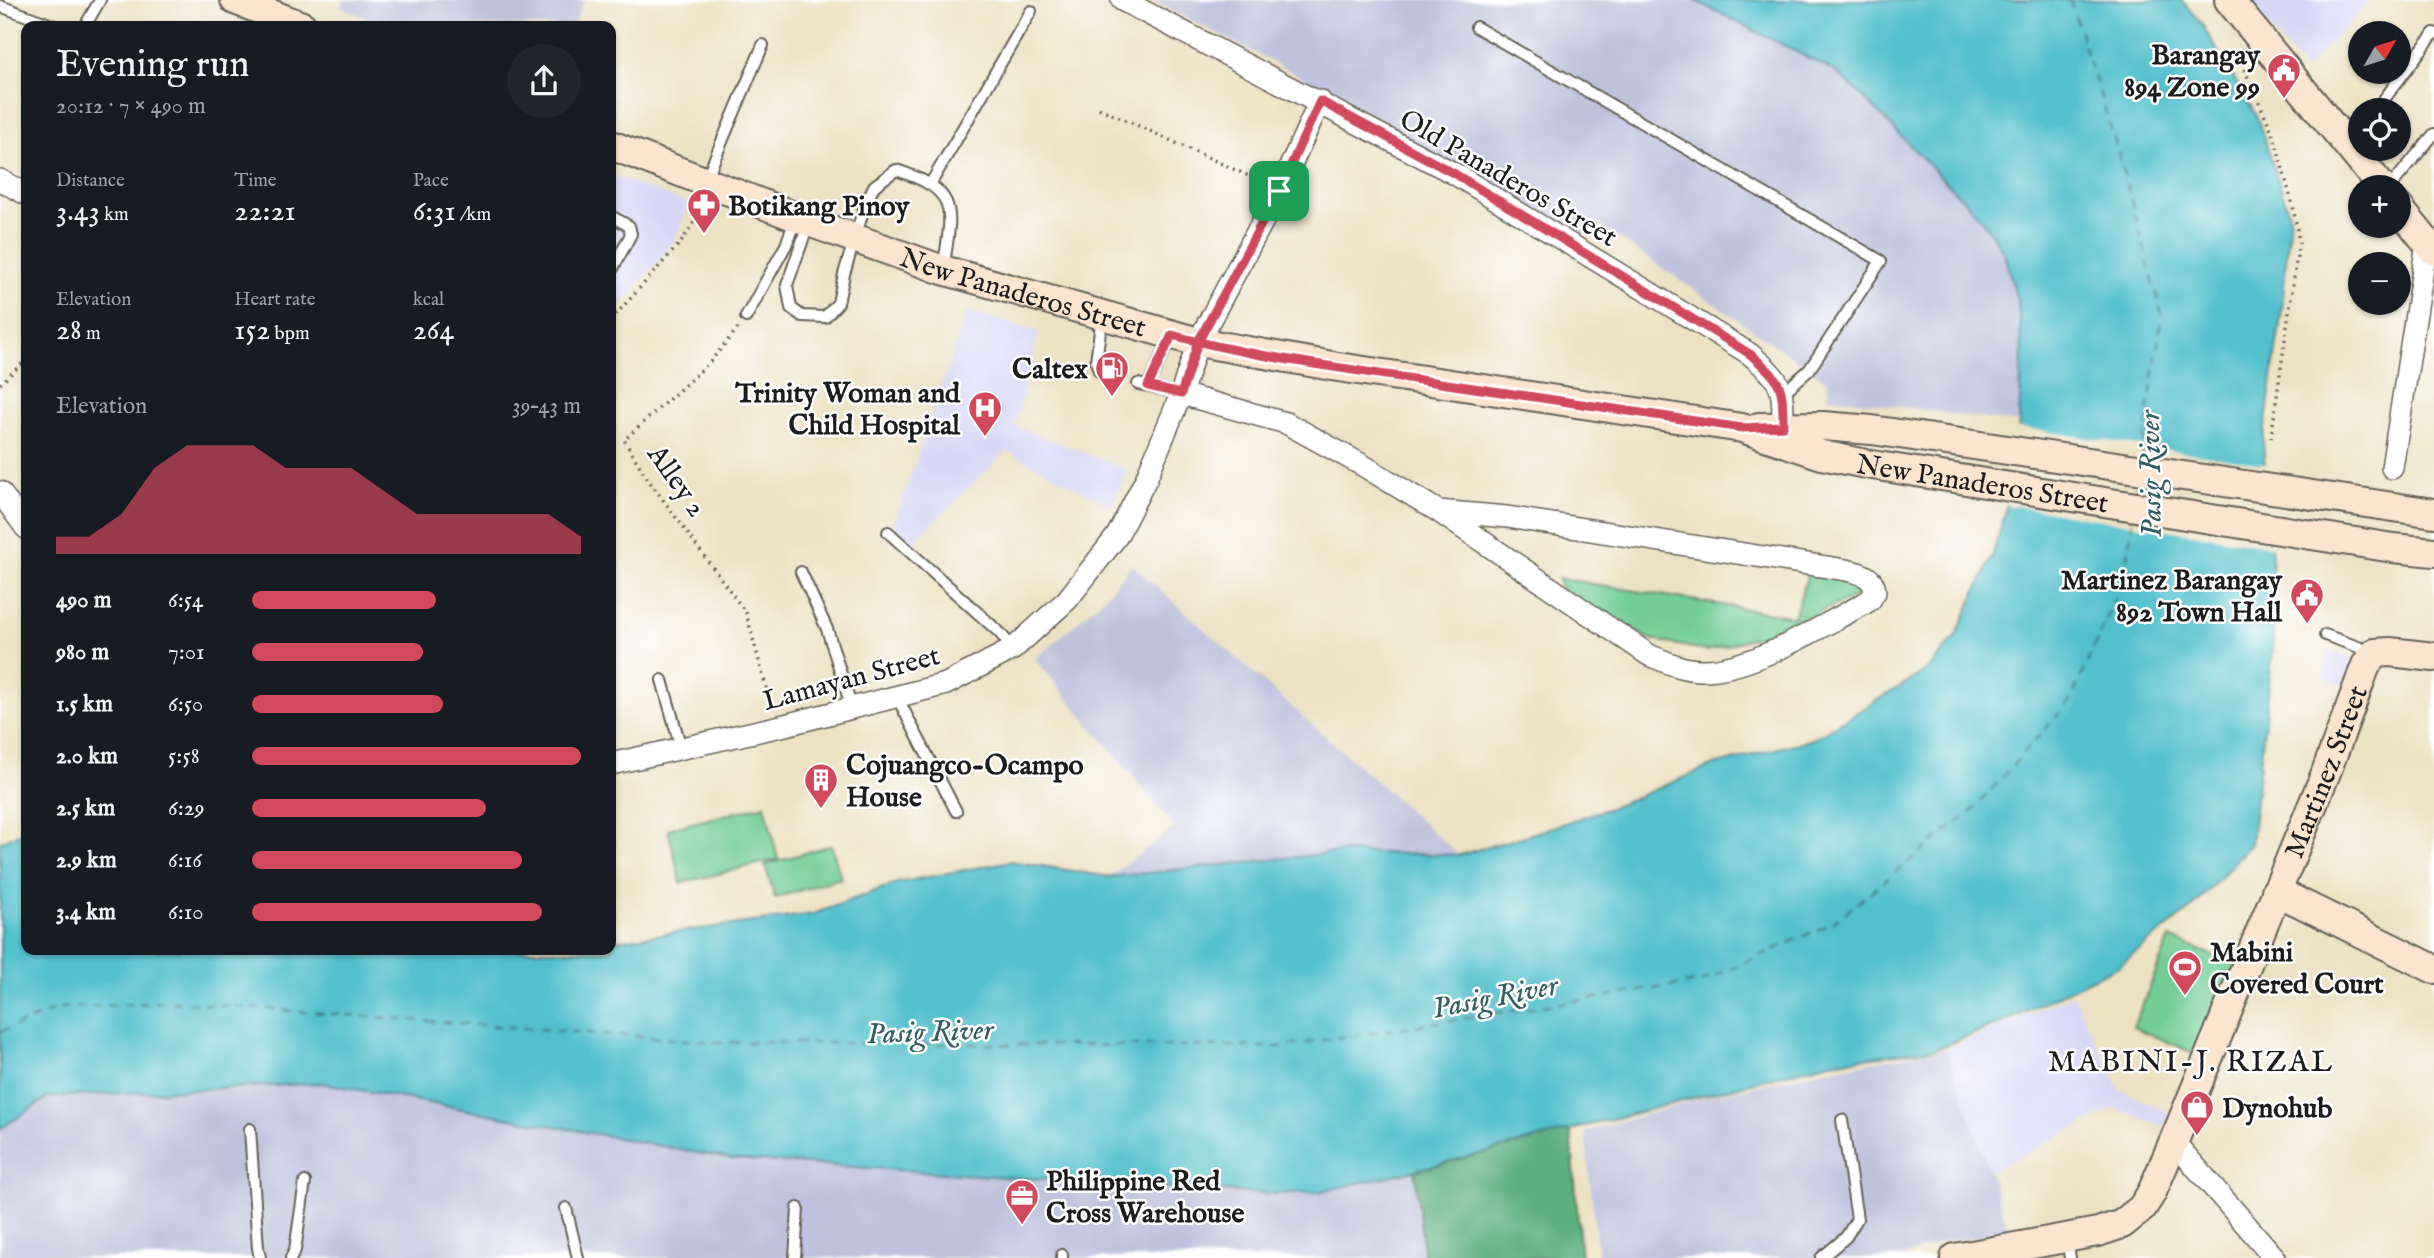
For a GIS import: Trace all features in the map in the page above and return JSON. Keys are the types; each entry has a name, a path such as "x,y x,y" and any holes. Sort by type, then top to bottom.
{"main road":[{"path":"2229,0 2352,142 2374,175"},
{"path":"256,15 281,21"},
{"name":"New Panaderos Street","path":"616,152 943,270 1185,339 1338,368 1742,428 1822,455 1866,464 2393,548 2434,552"},
{"path":"2411,223 2431,247"},
{"name":"New Panaderos Street","path":"1742,428 1823,426 1872,430 2434,513"},
{"path":"2375,653 2434,657"},
{"name":"Martinez Street","path":"1955,1258 2068,1249 2098,1232 2122,1224 2142,1208 2152,1192 2325,775 2358,683 2375,653"},
{"path":"2276,891 2434,969"}],"street":[{"name":"Old Panaderos Street","path":"1122,0 1320,101 1455,174 1750,354 1774,375 1783,393"},
{"name":"Lamayan Street","path":"616,763 781,726 946,684 1013,649 1067,600 1117,536 1146,479 1181,394 1185,339 1279,191 1320,101"},
{"path":"0,180 21,191"},
{"path":"2392,468 2431,247"},
{"path":"1783,393 1783,426"},
{"path":"1181,394 1286,424 1364,466 1438,511 1649,655 1673,666 1699,670 1725,669 1756,658 1862,605 1870,600 1875,592 1871,579 1859,572 1507,517 1438,511"},
{"path":"0,492 21,521"},
{"path":"2173,1141 2275,1258"}],"lane":[{"path":"88,21 100,0"},
{"path":"0,6 41,21"},
{"path":"931,183 1031,11"},
{"path":"1476,27 1881,261 1809,370 1783,393"},
{"path":"2385,98 2434,33"},
{"path":"711,184 763,45"},
{"path":"2400,175 2434,134"},
{"path":"802,220 787,285 791,308 802,316 825,317 838,303 855,238 874,186 896,170 931,183 944,194 950,220 943,270"},
{"path":"616,219 629,226 631,234 616,262"},
{"path":"746,317 802,220"},
{"path":"1102,316 1096,361 1099,371 1108,375"},
{"path":"1181,394 1143,385 1185,339"},
{"path":"888,532 1000,633 1013,649"},
{"path":"801,572 827,629 852,709"},
{"path":"2325,635 2375,653"},
{"path":"662,680 681,748"},
{"path":"897,697 956,811"},
{"path":"1821,1258 1846,1237 1857,1219 1842,1120"},
{"path":"250,1129 260,1258"},
{"path":"291,1258 295,1250 305,1182"},
{"path":"566,1208 578,1258"},
{"path":"795,1258 798,1208"}],"path":[{"path":"2233,44 2274,136 2293,206 2299,242 2271,438"},
{"path":"1099,107 1279,191"},
{"path":"616,314 682,241 711,184"},
{"name":"Alley 2","path":"746,317 709,363 624,440 647,478 746,613 772,706 781,726"},
{"path":"0,384 21,365"}],"shaded area":[{"path":"343,0 584,0 576,21 374,21 340,7"},
{"path":"1152,0 1694,0 1834,71 1856,90 1981,218 2004,253 2018,303 2022,353 2019,423 1829,397 1827,381 1594,221 1575,243 1340,97"},
{"path":"2244,0 2370,0 2348,21 2305,70"},
{"path":"616,177 689,204 673,243 616,309"},
{"name":"Trinity Woman and Child Hospital","path":"967,311 1039,332 1015,426 1128,470 1112,506 1007,451 910,545 892,530"},
{"path":"1132,565 1459,855 1342,852 1109,877 1175,827 1035,659 1102,600"},
{"path":"2329,650 2354,658 2345,685 2323,678"},
{"path":"2073,995 2120,1090 2169,1113 2164,1126 2114,1108 1990,1172 1946,1049"},
{"path":"1946,1049 2010,1234 1945,1241 1899,1258 1598,1258 1585,1132 1710,1096 1825,1070"},
{"path":"323,1083 731,1159 1268,1194 1318,1192 1425,1168 1422,1170 1535,1258 0,1258 0,1129 49,1097"}],"green space":[{"path":"1811,564 1873,589 1775,631 1707,651 1650,639 1563,593 1558,578 1794,617"},
{"path":"765,805 778,859 681,883 668,829"},
{"path":"831,845 841,878 775,898 765,865"},
{"name":"Mabini Covered Court","path":"2170,938 2238,966 2200,1056 2133,1027"},
{"path":"1571,1130 1581,1258 1424,1258 1415,1171"}],"water":[{"name":"Pasig River","path":"1694,0 2181,0 2202,24 2257,117 2290,216 2282,309 2263,442 2272,560 2273,649 2251,844 2194,906 2119,966 2001,1023 1936,1049 1831,1062 1425,1168 1318,1192 1268,1194 731,1159 323,1083 49,1097 0,1129 0,842 21,833 21,955 616,955 616,940 813,914 897,883 1011,861 1110,877 1342,852 1459,855 1613,807 1714,765 1813,739 1927,670 1955,638 1992,557 2005,513 2019,423 2022,353 2018,303 2004,253 1981,218 1856,90 1834,71"}],"pier":[{"path":"2015,427 2269,465 2275,547 2002,504"}],"ferry route":[{"path":"2070,0 2117,148 2162,314 2142,456"},
{"path":"2136,494 2138,482"},
{"path":"0,1032 60,1008 171,1002 714,1042 1279,1047 1703,981 1831,924 1973,810 2071,700 2125,575 2133,520"}],"place":[{"name":"Barangay 894 Zone 99","path":"2284,100"},
{"name":"Botikang Pinoy","path":"704,235"},
{"name":"Caltex","path":"1112,398"},
{"name":"Trinity Woman and Child Hospital","path":"985,438"},
{"name":"Martinez Barangay 892 Town Hall","path":"2307,625"},
{"name":"Cojuangco-Ocampo House","path":"821,810"},
{"name":"Mabini Covered Court","path":"2185,997"},
{"name":"Dynohub","path":"2197,1137"},
{"name":"Philippine Red Cross Warehouse","path":"1022,1226"}],"district":[{"name":"MABINI-J. RIZAL","path":"2191,1061"}],"route":[{"path":"1279,191 1198,342 1181,394 1148,386 1172,335 1198,342 1243,352 1338,368 1742,428 1783,426 1783,393 1774,375 1750,354 1455,174 1320,101 1279,191"}]}
